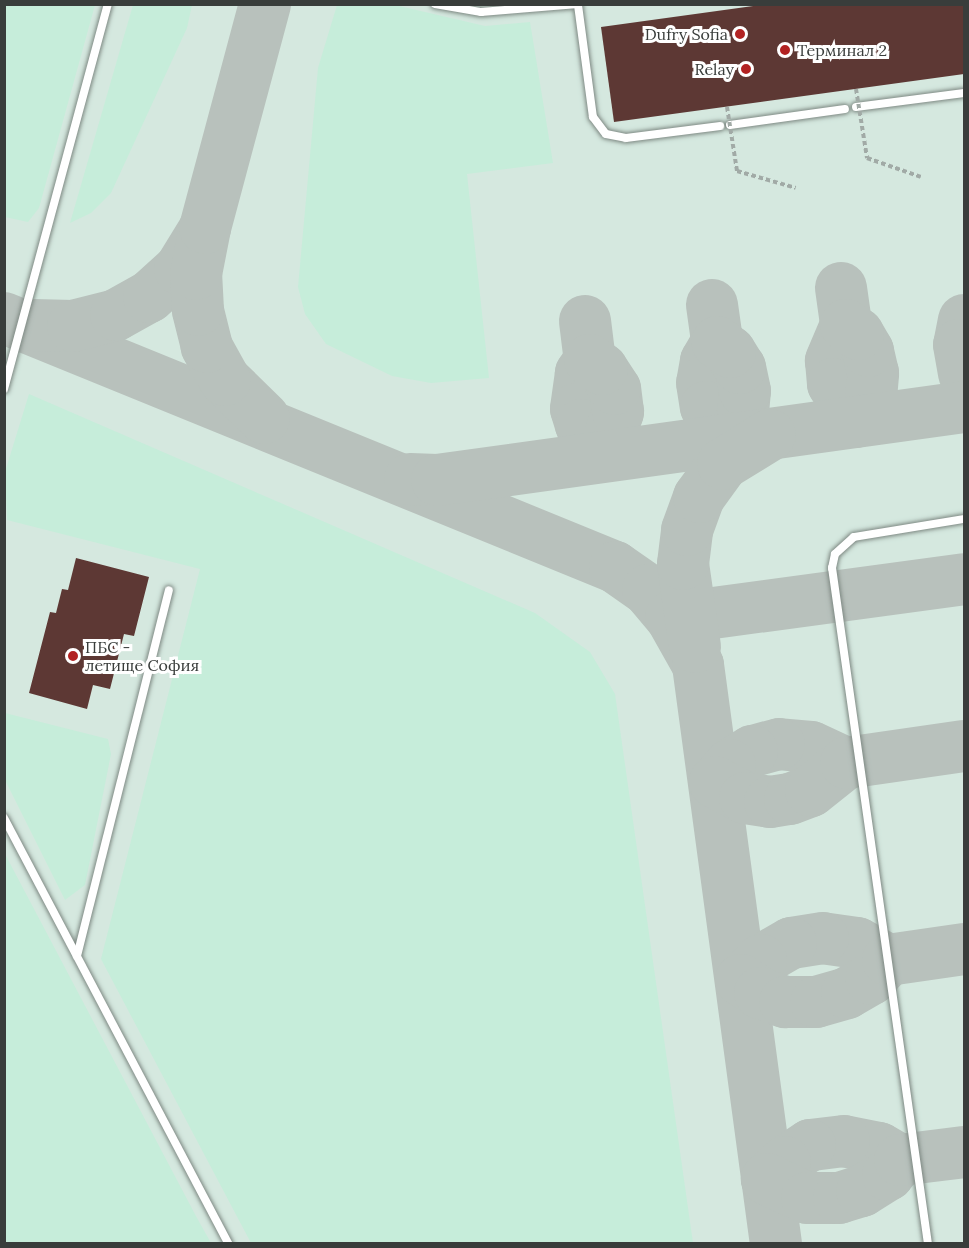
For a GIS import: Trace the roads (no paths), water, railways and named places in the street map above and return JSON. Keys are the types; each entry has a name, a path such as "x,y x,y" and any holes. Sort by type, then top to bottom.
{"lane":[{"path":"4,389 108,4"},
{"path":"435,4 482,12 578,5 593,117 606,134 626,138 720,126"},
{"path":"856,108 964,93"},
{"path":"730,125 845,109"},
{"path":"928,1244 832,568 835,554 854,537 964,519"},
{"path":"77,956 169,590"},
{"path":"4,818 229,1244"}],"place":[{"name":"Dufry Sofia","path":"740,34"},
{"name":"Терминал 2","path":"785,50"},
{"name":"Relay","path":"746,69"},
{"name":"ПБС - летище София","path":"73,656"}]}
